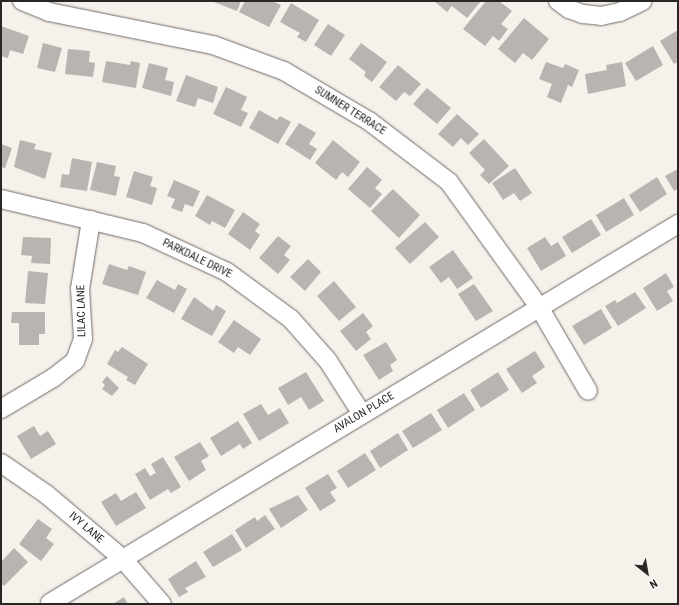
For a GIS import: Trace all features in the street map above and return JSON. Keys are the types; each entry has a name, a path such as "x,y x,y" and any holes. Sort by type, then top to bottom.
{"street":[{"name":"SUMNER TERRACE","path":"22,1 49,12 213,45 284,70 369,120 449,182 539,307 588,391"},
{"path":"558,1 569,9 583,14 601,16 620,12 643,1"},
{"name":"PARKDALE DRIVE","path":"1,199 143,233 227,272 291,319 328,361 362,414"},
{"name":"LILAC LANE","path":"1,409 53,378 75,361 84,339 80,289 91,220"},
{"name":"AVALON PLACE","path":"50,603 122,558 678,224"},
{"name":"IVY LANE","path":"1,463 46,494 122,558 162,604"}],"building":[{"path":"211,1 241,1 237,11"},
{"path":"245,1 272,1 281,5 269,27 239,12"},
{"path":"434,1 481,1 467,18 452,6 447,12"},
{"path":"486,1 499,1 512,11 501,24 508,29 499,41 493,36 485,46 463,29"},
{"path":"291,3 319,20 306,42 297,37 300,33 280,22"},
{"path":"524,18 549,39 532,60 523,53 515,63 498,49"},
{"path":"328,24 345,35 331,56 314,45"},
{"path":"1,26 29,36 23,54 10,50 8,58 1,56"},
{"path":"678,30 678,62 674,64 660,41"},
{"path":"43,43 62,48 55,72 37,68"},
{"path":"361,43 387,62 372,82 364,76 366,72 349,59"},
{"path":"653,46 663,65 636,81 625,63"},
{"path":"68,49 90,51 89,62 95,63 93,77 65,74"},
{"path":"106,61 130,65 131,61 140,63 136,88 102,82"},
{"path":"546,62 563,68 565,64 579,70 572,87 568,85 561,103 547,97 552,84 539,79"},
{"path":"622,62 626,86 588,94 585,74 607,70 606,65"},
{"path":"149,63 168,68 165,80 174,82 171,96 142,88"},
{"path":"398,65 421,84 410,96 404,92 396,101 379,87"},
{"path":"186,75 218,87 213,103 198,98 195,107 176,101"},
{"path":"226,87 247,97 241,110 248,113 241,127 213,114"},
{"path":"427,88 451,108 437,124 413,104"},
{"path":"259,110 277,120 280,116 291,122 278,144 249,128"},
{"path":"457,114 479,134 468,145 461,138 453,147 438,134"},
{"path":"299,123 316,133 309,144 317,149 310,160 285,144"},
{"path":"484,139 509,166 489,184 480,175 485,170 469,153"},
{"path":"20,140 36,144 34,149 52,153 45,179 14,167"},
{"path":"333,140 360,162 348,177 342,172 336,180 315,163"},
{"path":"1,144 12,148 5,168 1,167"},
{"path":"72,158 92,162 87,191 60,187 62,174 69,175"},
{"path":"97,162 116,166 114,176 120,177 116,196 90,190"},
{"path":"367,167 382,180 375,188 382,194 370,208 348,189"},
{"path":"515,168 532,193 520,201 514,193 503,200 492,183"},
{"path":"678,169 678,189 674,191 665,176"},
{"path":"134,171 153,177 150,186 157,188 152,205 126,197"},
{"path":"657,177 667,194 640,212 629,195"},
{"path":"174,180 200,191 193,207 185,204 182,212 171,208 175,199 167,196"},
{"path":"393,189 420,215 399,238 371,211"},
{"path":"207,195 235,210 225,228 212,221 210,225 195,216"},
{"path":"624,198 634,215 606,232 596,215"},
{"path":"243,212 260,224 255,231 260,235 250,250 228,234"},
{"path":"591,219 601,235 572,253 562,237"},
{"path":"425,222 439,237 410,264 395,248"},
{"path":"278,236 291,246 284,255 290,260 278,274 259,258"},
{"path":"23,237 51,238 50,264 31,263 32,256 21,255"},
{"path":"545,237 551,246 558,242 566,256 541,271 527,248"},
{"path":"453,250 473,278 457,289 449,277 441,283 429,267"},
{"path":"308,259 321,272 305,291 290,277"},
{"path":"109,264 127,270 129,266 146,272 138,295 102,284"},
{"path":"28,271 48,273 45,304 25,303"},
{"path":"666,273 674,287 667,291 673,301 657,311 643,288"},
{"path":"157,280 175,290 178,284 187,289 174,313 146,298"},
{"path":"334,281 356,307 339,321 317,296"},
{"path":"474,284 493,311 476,321 458,294"},
{"path":"635,292 646,308 618,326 605,306 615,300 617,303"},
{"path":"194,297 213,311 216,305 226,311 212,336 181,319"},
{"path":"601,309 612,328 584,345 572,326"},
{"path":"12,312 45,312 45,334 39,334 39,345 19,345 19,323 11,323"},
{"path":"363,313 373,326 366,332 371,339 356,351 340,331"},
{"path":"234,320 261,339 250,355 238,347 234,353 218,342"},
{"path":"386,342 397,360 390,365 393,371 379,380 363,355"},
{"path":"122,347 148,364 135,385 126,380 128,377 107,364 115,350 118,352"},
{"path":"535,351 545,367 532,376 537,383 522,393 506,369"},
{"path":"306,372 324,401 309,410 301,397 288,405 278,388"},
{"path":"498,372 509,390 481,408 470,390"},
{"path":"107,376 119,388 112,396 102,389 105,385 102,382"},
{"path":"464,393 475,410 448,428 437,410"},
{"path":"261,404 268,415 280,408 289,423 259,441 243,414"},
{"path":"431,413 442,430 413,448 402,431"},
{"path":"238,421 252,443 243,449 240,444 221,456 210,438"},
{"path":"34,426 40,436 48,431 56,444 31,459 17,436"},
{"path":"398,433 408,450 380,468 370,451"},
{"path":"200,442 209,456 201,461 206,470 189,481 174,457"},
{"path":"365,453 376,470 348,488 337,471"},
{"path":"163,457 181,487 171,493 168,489 150,500 135,474 145,468 150,476 156,473 151,464"},
{"path":"328,474 337,488 330,492 336,501 320,511 305,488"},
{"path":"136,492 146,508 116,526 101,502 116,493 121,501"},
{"path":"298,495 308,510 281,528 269,509"},
{"path":"265,515 275,529 246,548 235,530 255,517 257,521"},
{"path":"38,519 52,529 46,538 54,544 41,561 19,544"},
{"path":"232,534 242,550 213,567 203,552"},
{"path":"14,548 28,562 4,586 1,584 1,562"},
{"path":"196,561 206,577 185,588 188,592 179,597 168,579"},
{"path":"124,597 128,604 113,604"}]}
